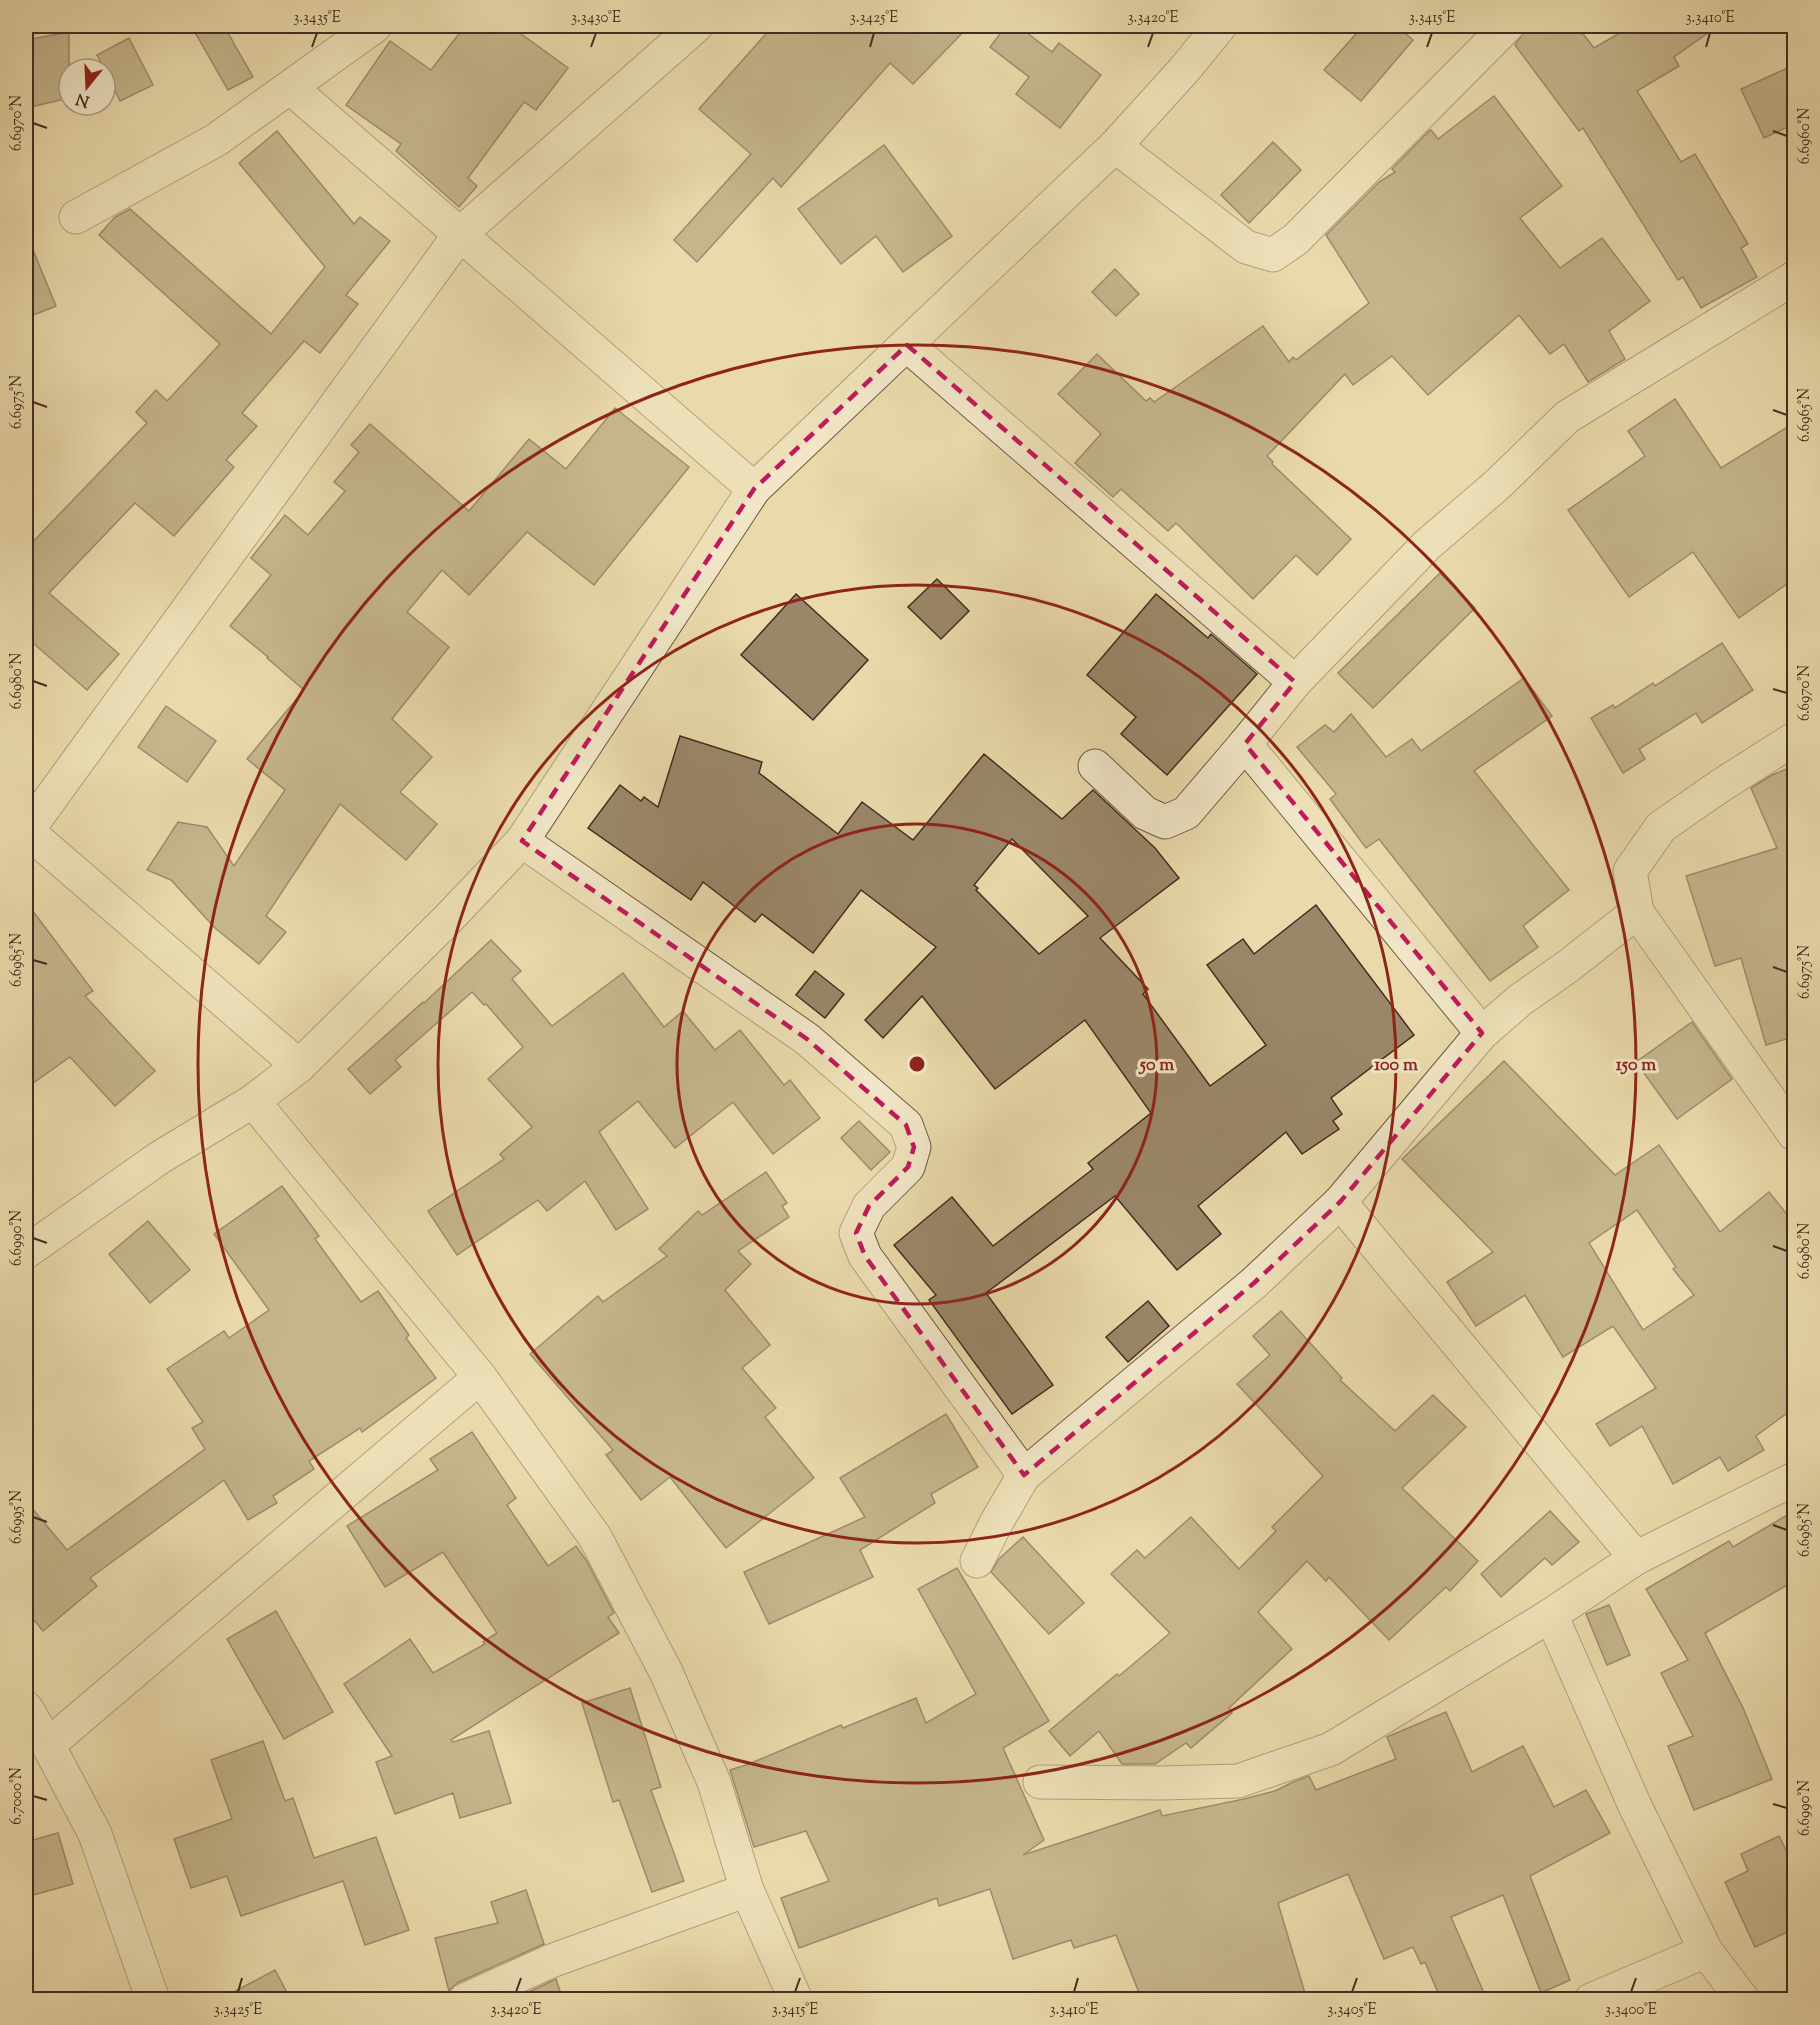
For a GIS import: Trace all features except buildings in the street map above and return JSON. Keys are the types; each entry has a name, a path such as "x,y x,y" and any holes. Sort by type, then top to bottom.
{"street":[{"path":"76,217 216,140 375,26"},
{"path":"298,1066 26,830 460,234 696,26"},
{"path":"26,1252 159,1158 252,1101 298,1066 445,922 522,841 754,489 1115,146 1184,70 1220,26"},
{"path":"1115,146 1246,247 1273,255 1296,238 1508,26"},
{"path":"291,88 754,489"},
{"path":"1095,766 1145,813 1165,822 1186,813 1295,682 1427,545 1497,485 1567,417 1794,278"},
{"path":"907,345 1295,682"},
{"path":"1794,739 1661,827 1630,871 1637,912 1794,1134"},
{"path":"1245,744 1482,1034"},
{"path":"522,841 807,1039 906,1125 914,1147 908,1167 869,1206 856,1233 865,1256 1024,1474"},
{"path":"977,1561 1024,1474 1254,1283 1340,1202 1482,1034 1520,1000 1567,967 1637,912"},
{"path":"252,1101 480,1377 595,1537 666,1672 714,1782 747,1890 796,2000"},
{"path":"1340,1202 1636,1557"},
{"path":"48,1745 480,1377"},
{"path":"1040,1782 1162,1783 1238,1780 1331,1749 1551,1615 1636,1557 1794,1479"},
{"path":"1551,1615 1635,1806 1706,1951 1743,2000"},
{"path":"26,1708 95,1834 153,2000"},
{"path":"465,2000 551,1961 747,1890"},
{"path":"1591,2000 1706,1951"}],"highlighted area":[{"path":"907,345 1295,682 1245,744 1482,1033 1340,1202 1254,1283 1024,1475 865,1256 856,1233 869,1206 908,1167 914,1147 906,1125 807,1039 522,841 754,489"}]}
